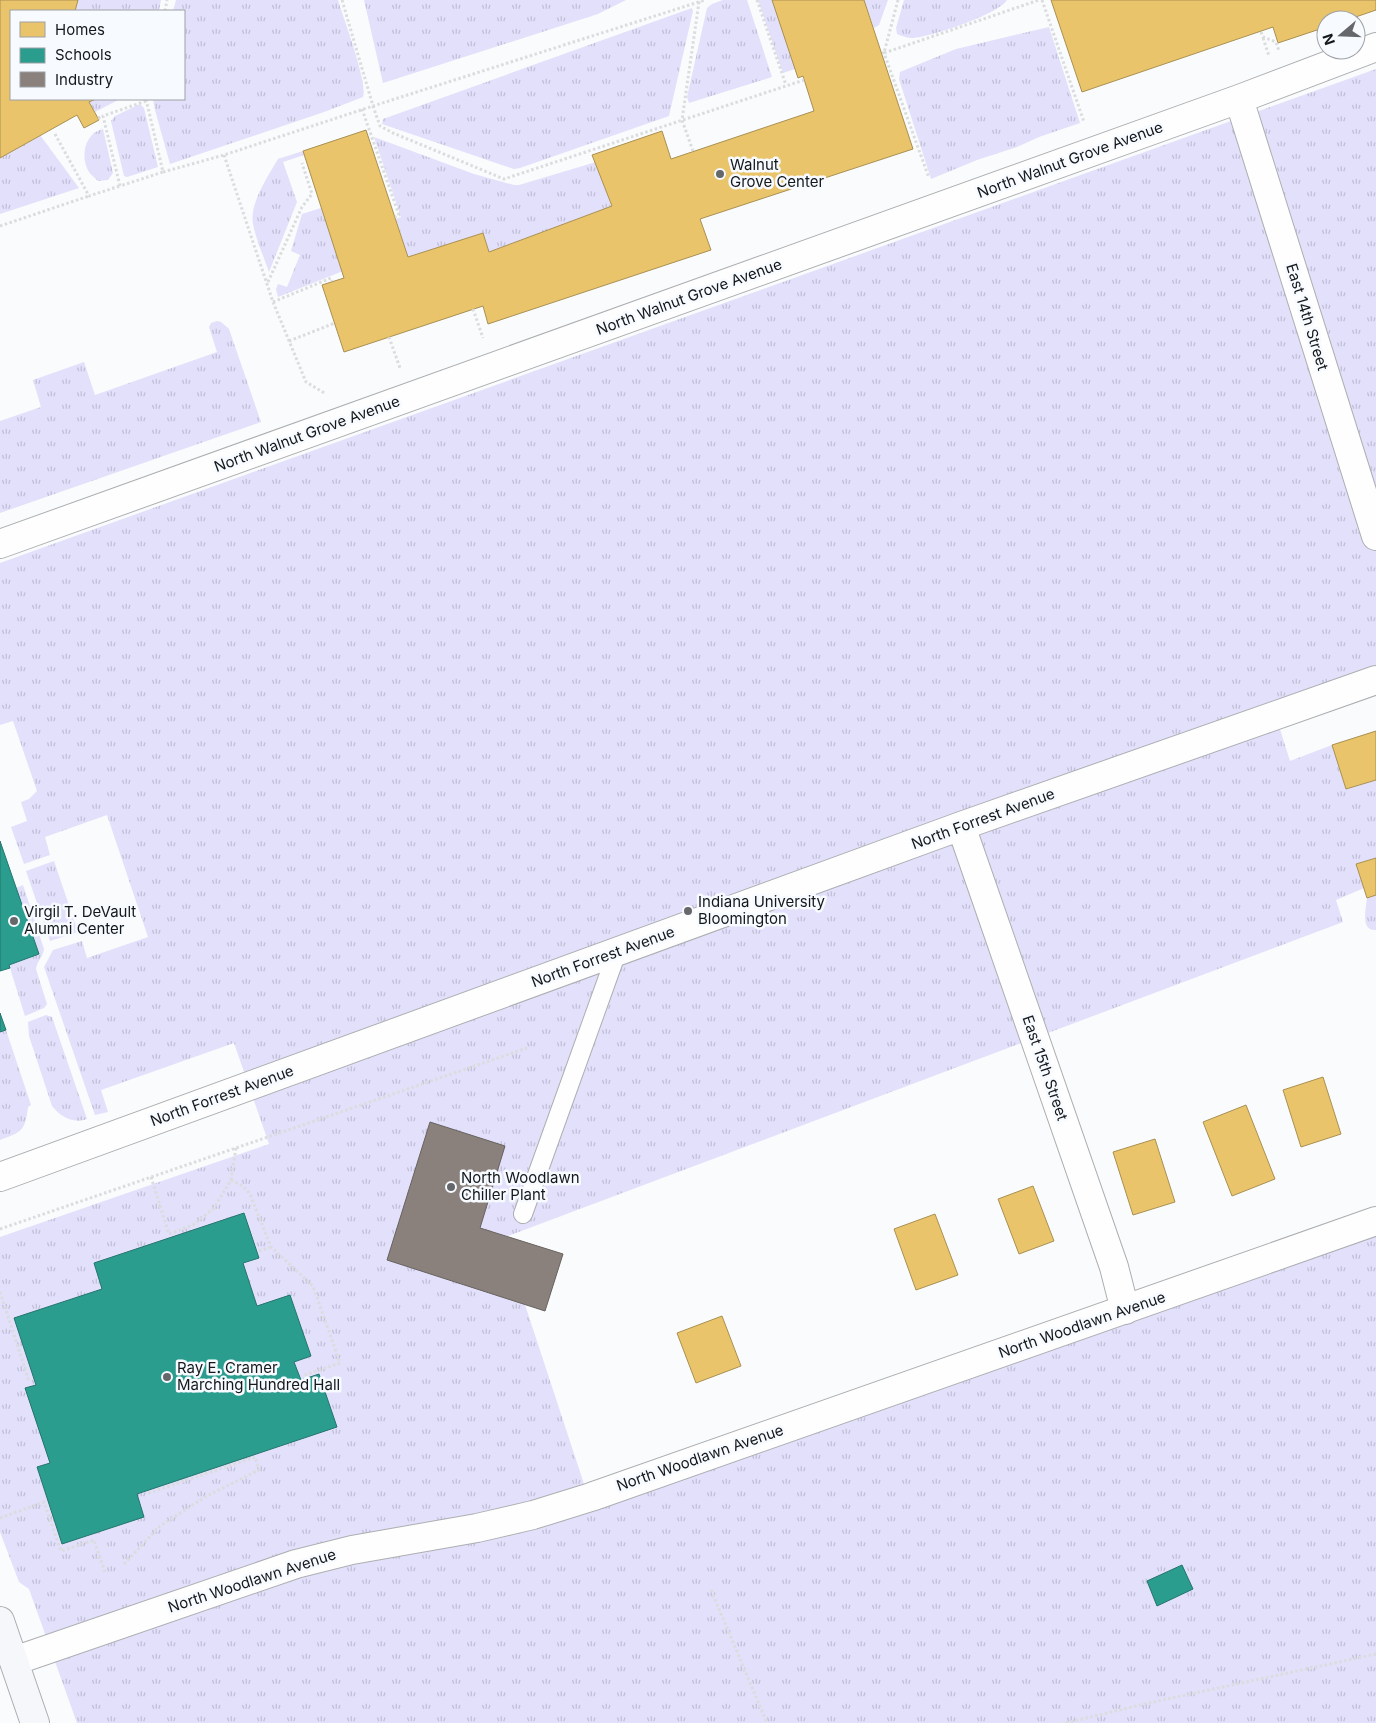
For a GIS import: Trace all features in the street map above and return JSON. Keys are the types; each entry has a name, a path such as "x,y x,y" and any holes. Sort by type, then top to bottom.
{"main road":[{"path":"0,1621 7,1664 35,1723"}],"street":[{"name":"North Walnut Grove Avenue","path":"0,544 1239,99 1376,47"},
{"name":"East 14th Street","path":"1239,99 1376,536"},
{"name":"North Forrest Avenue","path":"0,1177 961,826 1376,680"},
{"name":"East 15th Street","path":"961,826 1114,1268 1126,1310"},
{"name":"North Woodlawn Avenue","path":"7,1664 296,1564 352,1550 477,1528 533,1515 574,1502 1376,1221"}],"lane":[{"path":"524,1214 617,952"}],"path":[{"path":"342,0 380,126 504,179 804,80"},
{"path":"0,226 163,172 224,155 705,0"},
{"path":"757,0 786,85"},
{"path":"898,0 883,53 931,186"},
{"path":"883,53 1041,0 1086,128"},
{"path":"693,151 682,120 698,1"},
{"path":"1261,32 1269,56"},
{"path":"1263,37 1276,42 1282,59"},
{"path":"98,118 146,100 163,172"},
{"path":"362,110 399,215 395,217"},
{"path":"103,116 120,186"},
{"path":"55,134 89,196"},
{"path":"224,155 273,302 306,382 330,396"},
{"path":"268,283 302,207 314,193 302,163"},
{"path":"273,302 331,278 332,281"},
{"path":"474,308 478,323"},
{"path":"289,341 335,323"},
{"path":"389,337 396,356"},
{"path":"0,1229 527,1048"},
{"path":"151,1177 169,1234 193,1225 214,1208 231,1180 236,1148"},
{"path":"231,1180 243,1186 250,1194 271,1247 314,1286 340,1363 302,1376"},
{"path":"259,1251 271,1247"},
{"path":"0,1292 29,1380"},
{"path":"124,1564 160,1526 205,1497 259,1470 255,1458 146,1494"},
{"path":"0,1518 44,1502 61,1551 94,1540 105,1572"},
{"path":"711,1590 767,1723"},
{"path":"1066,1723 1144,1704 1376,1654"}],"green space":[{"path":"78,0 161,0 159,10 75,10"},
{"path":"176,0 338,0 359,65 364,90 363,97 170,164 153,100 185,100 185,10 173,10"},
{"path":"364,0 626,0 598,14 383,83"},
{"path":"723,0 747,0 772,77 689,103 687,97 707,8"},
{"path":"758,0 772,0 795,69 783,73"},
{"path":"864,0 888,0 879,25 874,28"},
{"path":"904,0 1007,0 1001,6 978,18 922,37 913,38 897,34 896,28"},
{"path":"692,8 693,11 669,116 514,169 382,124 383,119"},
{"path":"1049,27 1080,123 977,160 931,179 899,79 900,72 956,49"},
{"name":"Indiana University Bloomington","path":"1376,69 1376,669 1273,707 1290,761 1332,745 1347,789 1376,780 1376,858 1356,864 1364,888 1336,900 1343,922 503,1238 586,1490 1376,1212 1376,1723 77,1723 29,1589 19,1582 0,1532 0,1237 269,1144 234,1043 101,1090 108,1112 95,1115 44,967 53,950 82,941 87,958 148,937 107,815 45,837 50,855 24,864 11,827 27,821 21,802 29,799 37,791 13,721 0,725 0,563"},
{"path":"94,100 118,100 95,112 89,102"},
{"path":"140,104 144,108 158,167 127,177 124,176 111,121 115,116"},
{"path":"103,129 113,173 108,180 98,181 86,166 84,153 92,135"},
{"path":"40,135 79,188 0,214 0,158"},
{"path":"374,137 474,174 514,185 596,162 612,206 489,252 483,233 408,257 396,219 401,217"},
{"path":"303,151 304,155 283,162 297,202 269,272 254,230 254,208 260,190 278,159"},
{"path":"321,208 343,271 278,297 276,289 278,284 287,287 300,255 291,251 302,214"},
{"path":"217,321 229,329 261,422 0,513 0,421 41,407 33,380 84,362 95,395 217,352 209,327 211,323"},
{"path":"54,861 78,932 50,941 26,871"},
{"path":"23,885 44,949 36,969 47,1004 44,1008 25,1016 9,965 39,954 16,888"},
{"path":"1376,895 1376,930 1368,927 1365,913 1367,898"},
{"path":"46,1015 52,1017 87,1119 72,1120 59,1113 52,1106 29,1036 28,1022"},
{"path":"6,1030 31,1105 28,1107 24,1126 21,1130 0,1140 0,1032"}],"building: Homes":[{"path":"0,0 78,0 75,10 10,10 10,100 94,100 89,102 99,120 84,128 77,115 0,158"},
{"name":"Walnut Grove Center","path":"772,0 864,0 913,149 700,219 711,250 488,324 483,306 344,352 322,285 344,278 303,151 366,130 408,257 483,233 489,252 612,206 592,155 662,131 671,159 814,111 803,76 798,78"},
{"path":"1051,0 1376,0 1376,10 1366,13 1366,10 1316,10 1316,30 1278,43 1273,27 1082,92"},
{"path":"1376,731 1376,780 1346,789 1332,745"},
{"path":"1376,858 1376,895 1367,898 1356,864"},
{"path":"1323,1077 1341,1134 1301,1147 1283,1090"},
{"path":"1246,1105 1275,1179 1232,1196 1203,1122"},
{"path":"1155,1139 1175,1202 1133,1215 1113,1152"},
{"path":"1033,1186 1054,1241 1019,1254 998,1199"},
{"path":"935,1214 958,1275 916,1290 894,1229"},
{"path":"722,1316 741,1366 696,1383 677,1333"}],"building: Schools":[{"name":"Virgil T. DeVault Alumni Center","path":"0,841 39,954 9,965 10,968 0,971"},
{"path":"0,1013 6,1030 0,1032"},
{"name":"Ray E. Cramer Marching Hundred Hall","path":"244,1213 259,1258 243,1263 257,1306 290,1295 311,1356 294,1362 301,1380 319,1374 337,1427 137,1494 144,1517 62,1544 37,1467 50,1463 25,1388 36,1385 14,1318 102,1289 94,1263"},
{"path":"1182,1565 1193,1589 1157,1606 1147,1581"}],"building: Industry":[{"name":"North Woodlawn Chiller Plant","path":"430,1122 505,1146 480,1228 563,1254 545,1311 387,1260"}],"place":[{"name":"Walnut Grove Center","path":"720,174"},
{"name":"Indiana University Bloomington","path":"688,911"},
{"name":"Virgil T. DeVault Alumni Center","path":"14,921"},
{"name":"North Woodlawn Chiller Plant","path":"451,1187"},
{"name":"Ray E. Cramer Marching Hundred Hall","path":"167,1377"}]}
